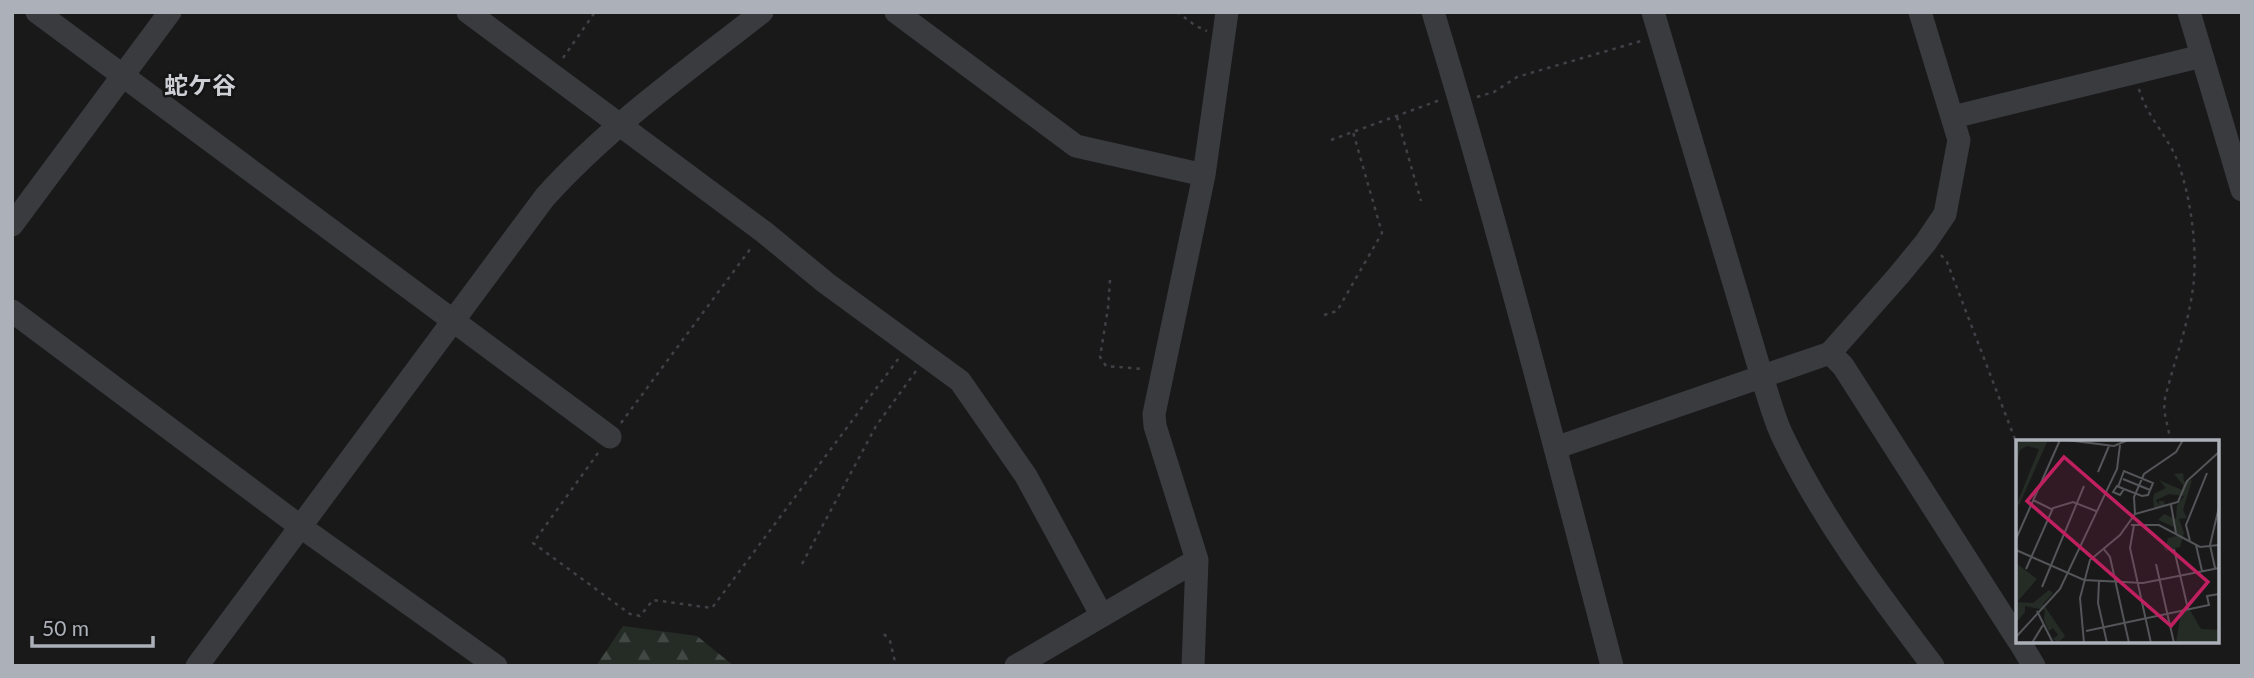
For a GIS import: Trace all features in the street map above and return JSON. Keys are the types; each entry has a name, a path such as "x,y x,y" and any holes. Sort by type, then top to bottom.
{"street":[{"path":"37,12 610,437"},
{"path":"12,225 170,12"},
{"path":"468,12 960,381 1026,477 1102,616"},
{"path":"197,666 545,197 579,160 619,124 762,12"},
{"path":"896,12 1076,146 1204,175"},
{"path":"1193,666 1197,560 1155,426 1154,414 1204,175 1227,12"},
{"path":"1433,12 1555,448 1612,666"},
{"path":"1653,12 1780,432 1828,520 1863,573 1933,666"},
{"path":"1555,448 1830,353 1926,242 1945,214 1959,140 1920,12"},
{"path":"2189,12 2242,190"},
{"path":"1953,117 2202,56"},
{"path":"12,311 301,527 496,666"},
{"path":"1830,353 1843,366 2016,637"},
{"path":"1016,666 1197,560"},
{"path":"2020,643 2034,666"}],"path":[{"path":"552,74 595,12"},
{"path":"1177,12 1196,26 1224,36"},
{"path":"1331,140 1397,116 1459,98 1494,92 1517,77 1640,41 1661,39"},
{"path":"2134,73 2141,96 2177,159 2184,182 2192,231 2193,286 2188,317 2165,398 2164,410 2171,440"},
{"path":"1397,116 1421,201"},
{"path":"1324,314 1337,311 1382,233 1353,132"},
{"path":"764,232 533,543 630,614 640,616 653,600 712,608 918,350"},
{"path":"1926,242 1935,248 1950,269 2016,442"},
{"path":"1110,280 1100,357 1102,362 1112,368 1164,370"},
{"path":"802,564 918,350"},
{"path":"884,634 890,641 896,666"}],"green space":[{"path":"623,626 697,636 734,666 596,666"}],"district":[{"name":"蛇ケ谷","path":"200,84"}]}
